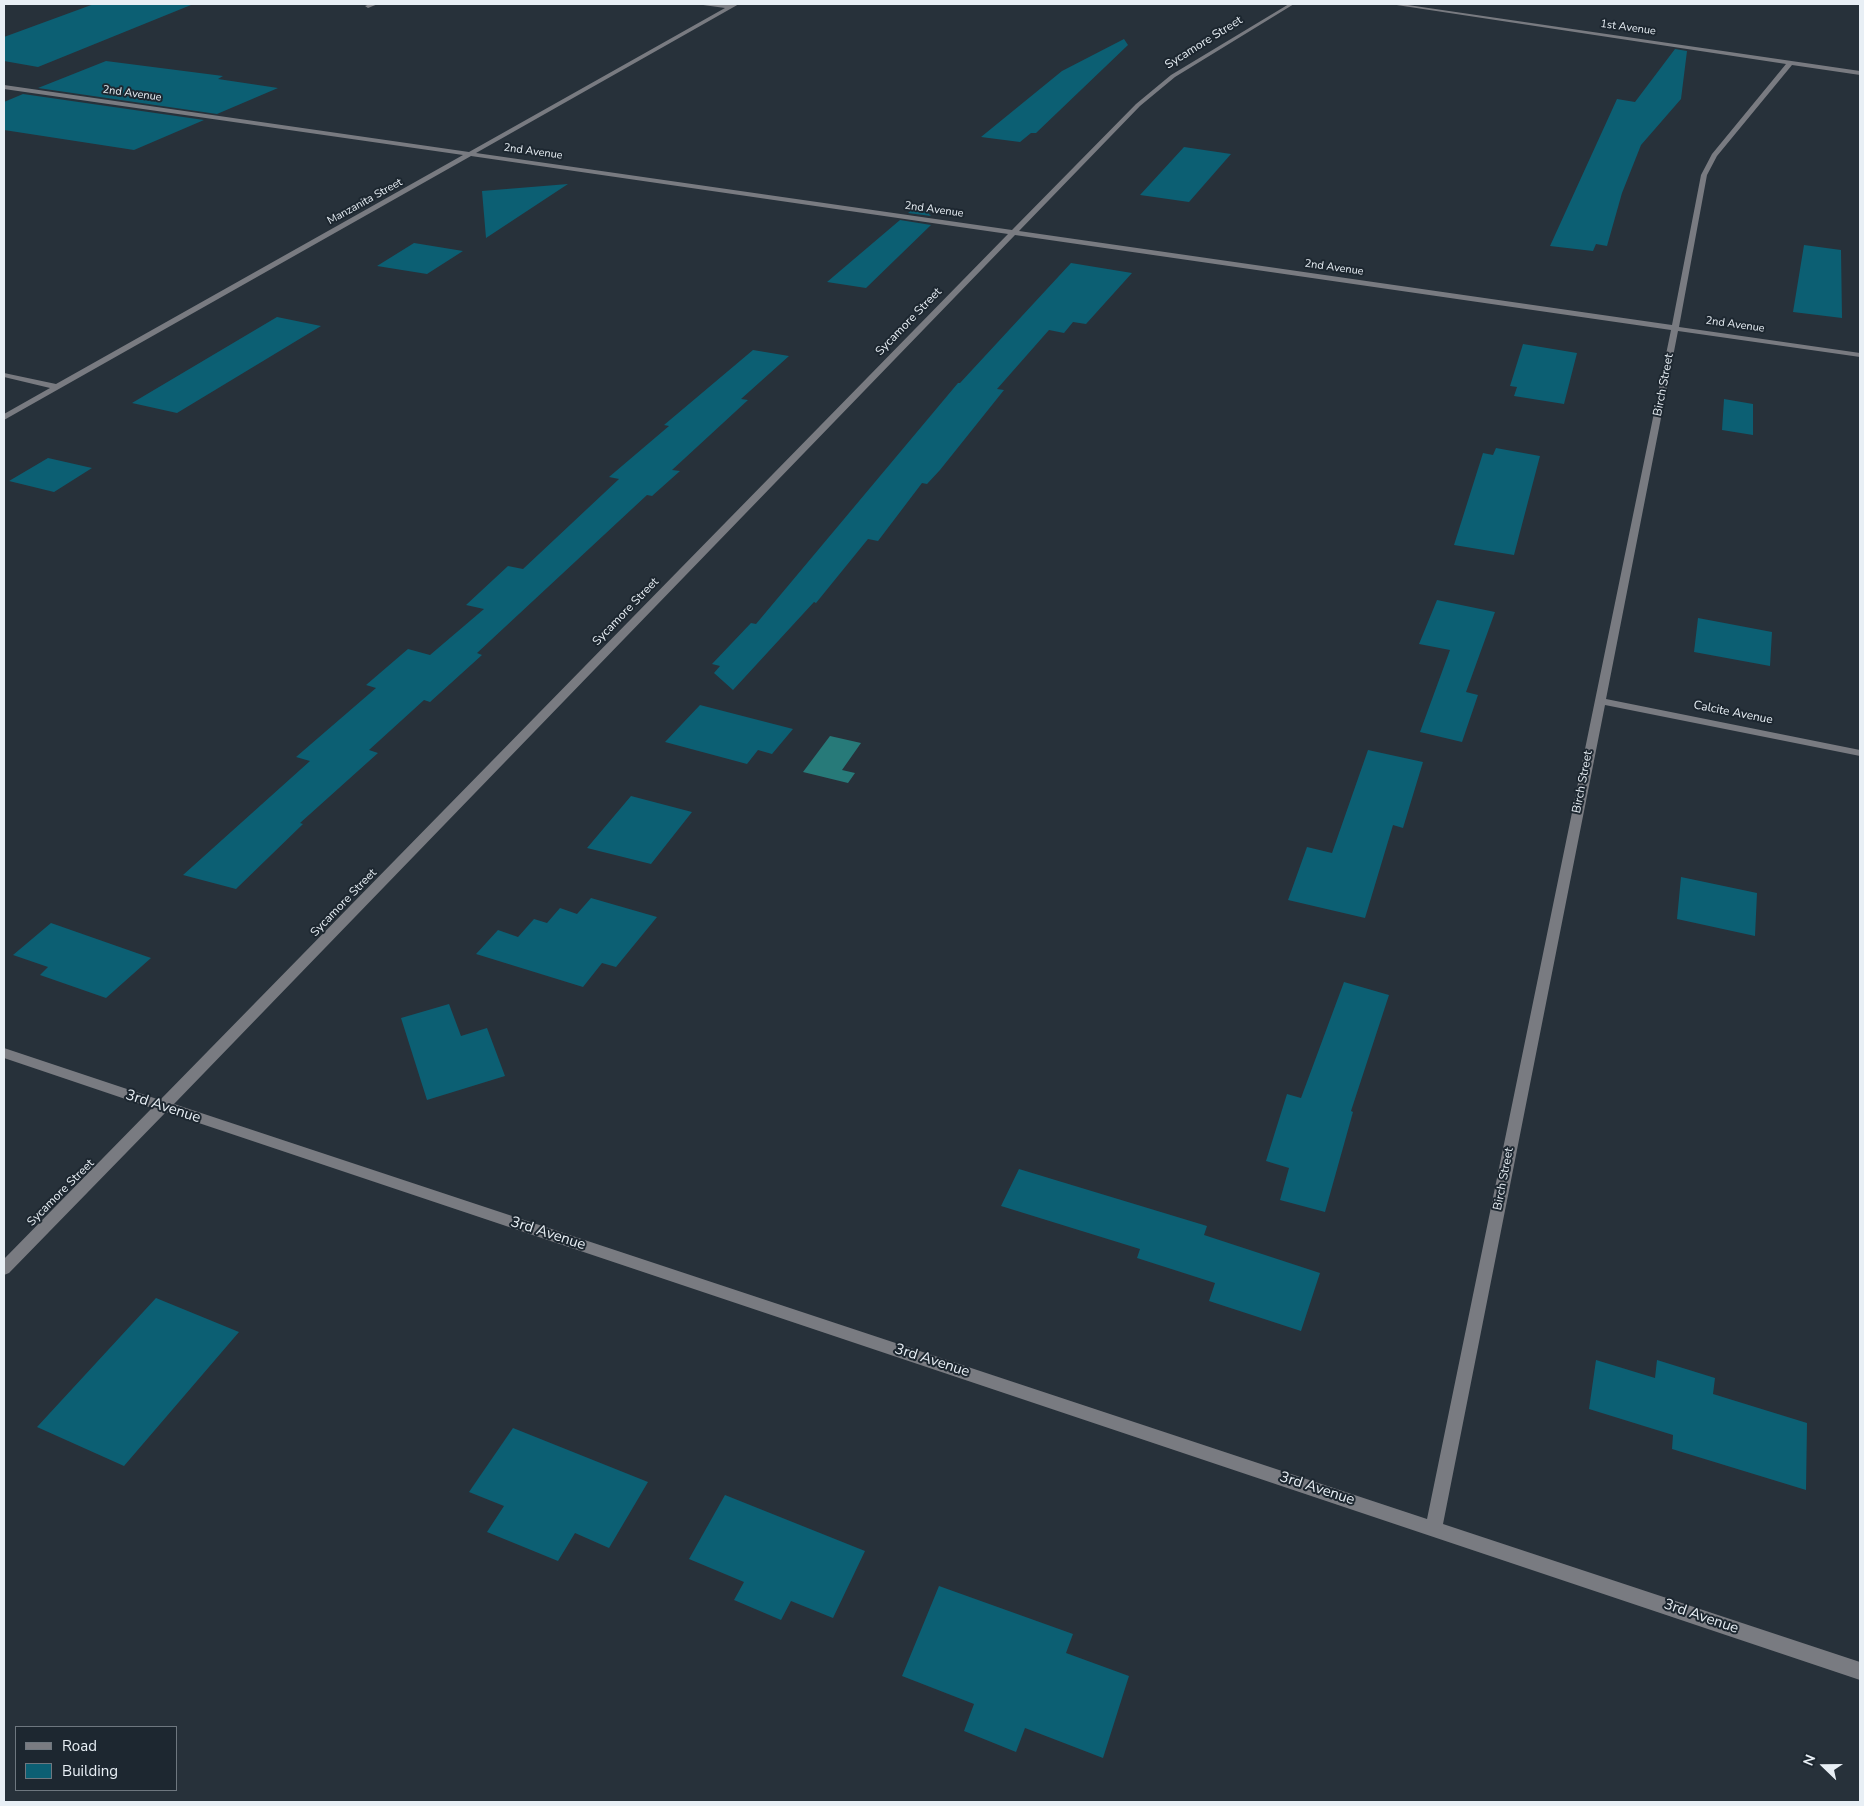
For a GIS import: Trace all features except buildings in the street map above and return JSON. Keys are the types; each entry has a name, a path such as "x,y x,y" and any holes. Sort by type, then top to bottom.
{"street":[{"path":"368,6 375,4"},
{"path":"699,4 733,5"},
{"name":"Sycamore Street","path":"4,1269 1148,95 1173,76 1292,4"},
{"name":"1st Avenue","path":"1392,4 1860,73"},
{"name":"Manzanita Street","path":"4,417 733,5"},
{"name":"Birch Street","path":"1434,1527 1675,328 1704,175 1714,155 1790,62"},
{"name":"2nd Avenue","path":"4,87 1860,355"},
{"path":"4,375 57,387"},
{"name":"Calcite Avenue","path":"1600,701 1860,753"},
{"name":"3rd Avenue","path":"4,1053 1434,1527 1860,1671"}],"shaded area":[{"path":"830,736 861,743 842,770 855,773 848,783 803,772"}]}
